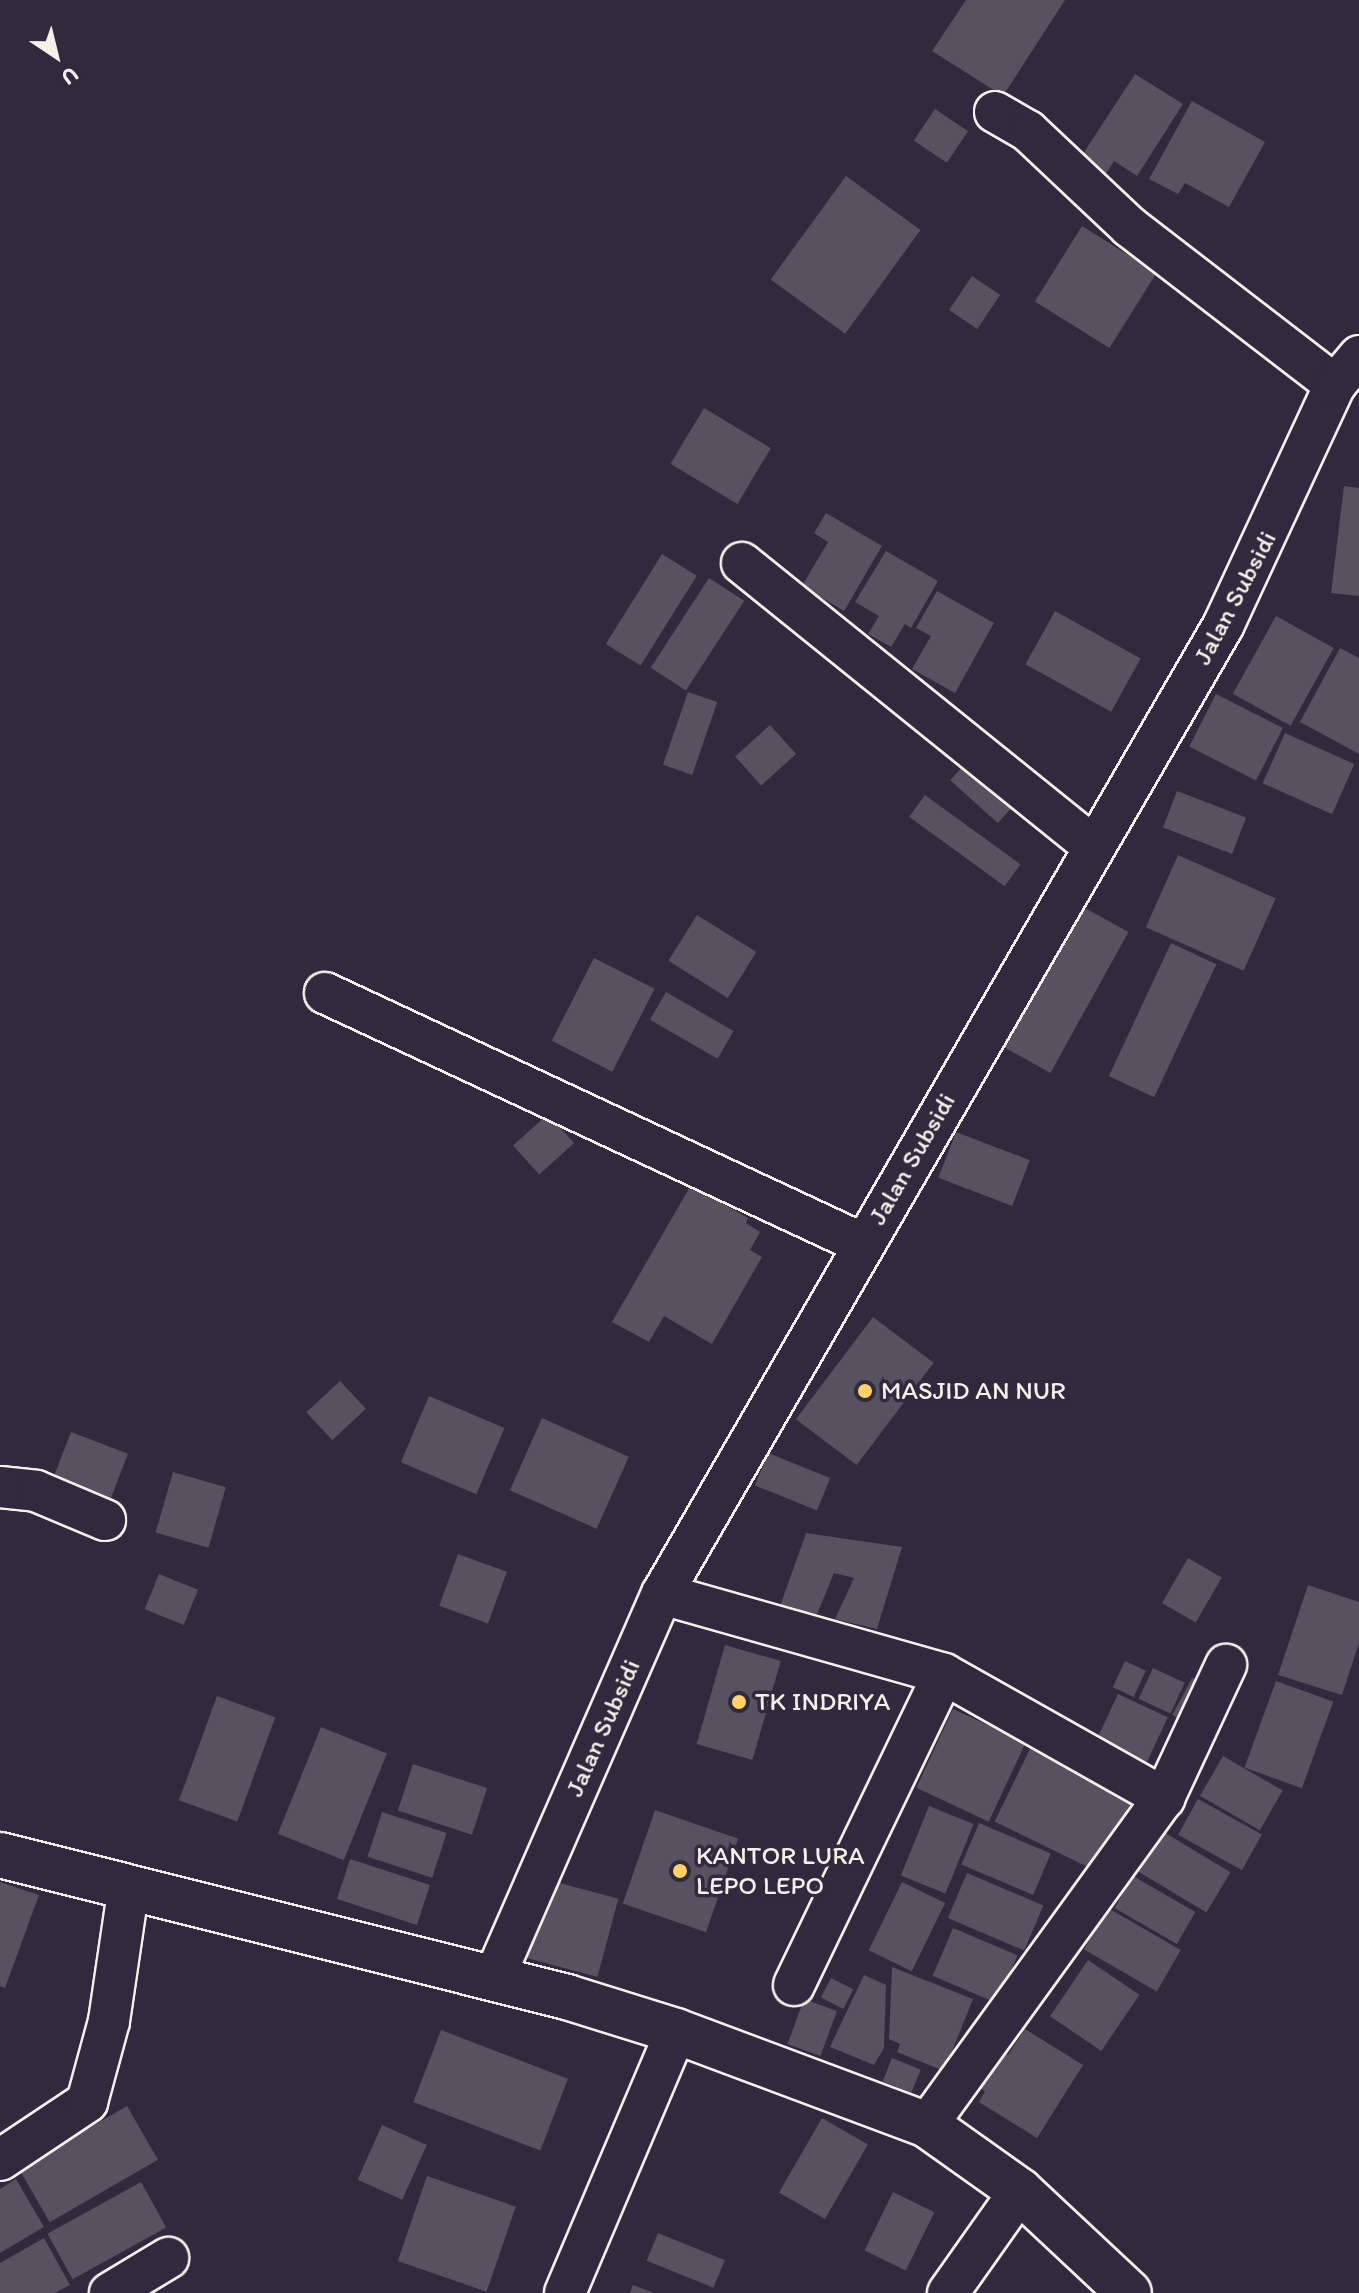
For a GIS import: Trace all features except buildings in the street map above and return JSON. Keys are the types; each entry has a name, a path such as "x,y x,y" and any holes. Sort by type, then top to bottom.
{"street":[{"path":"995,112 1028,131 1130,227 1347,370"},
{"name":"Jalan Subsidi","path":"494,1978 662,1594 1223,626 1347,370"},
{"path":"742,563 1094,847"},
{"path":"325,993 863,1244"},
{"path":"0,1487 36,1491 105,1520"},
{"path":"662,1594 944,1674 1164,1798"},
{"path":"927,2125 1164,1798 1226,1665"},
{"path":"794,1985 944,1674"},
{"path":"0,1855 494,1978 676,2031 927,2125 1020,2191 1129,2293"},
{"path":"0,2160 87,2102 109,2021 129,1886"},
{"path":"565,2293 676,2031"},
{"path":"948,2293 1020,2191"},
{"path":"110,2293 168,2258"}],"place":[{"name":"MASJID AN NUR","path":"865,1391"},
{"name":"TK INDRIYA","path":"739,1702"},
{"name":"KANTOR LURA LEPO LEPO","path":"680,1871"}]}
